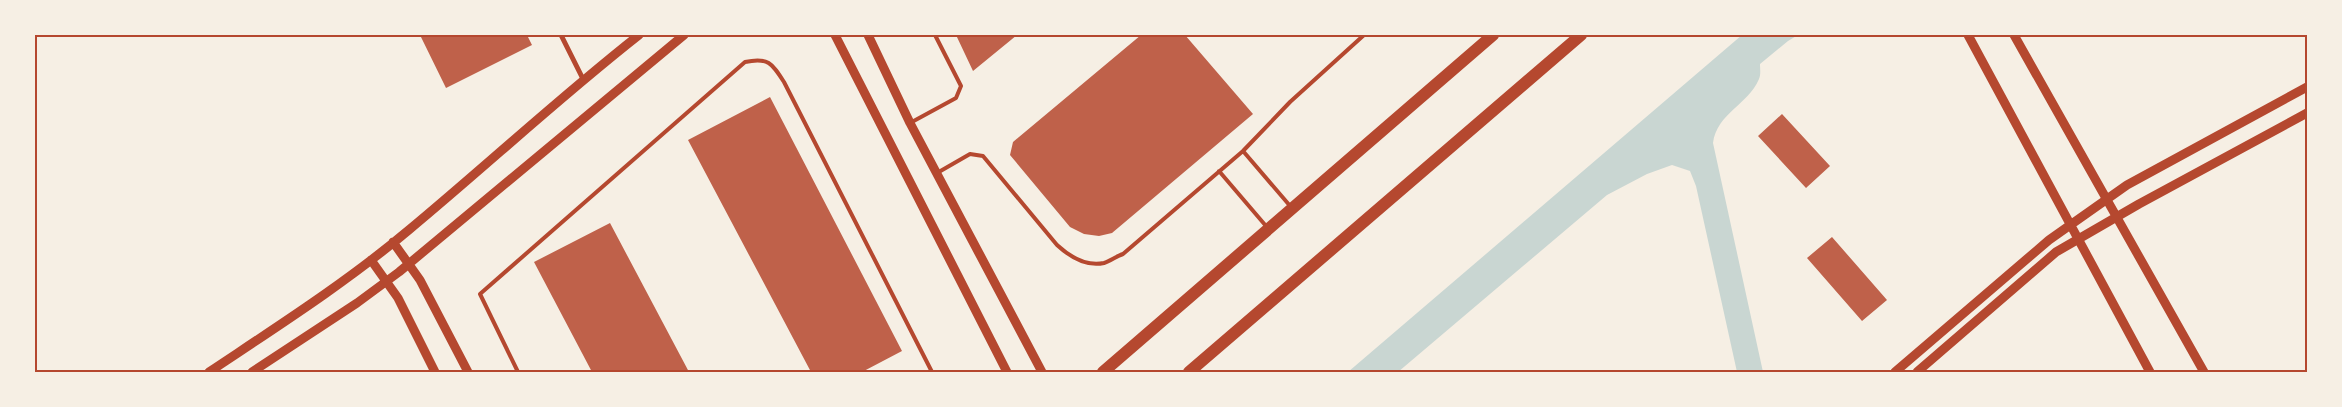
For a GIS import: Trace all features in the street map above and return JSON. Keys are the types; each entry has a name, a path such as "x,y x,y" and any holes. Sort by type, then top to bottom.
{"main road":[{"path":"1103,372 1493,35"},
{"path":"1189,372 1581,35"}],"street":[{"path":"560,35 583,79"},
{"path":"209,372 342,282 393,242 583,79 638,35"},
{"path":"252,372 357,303 408,264 684,35"},
{"path":"835,35 1007,372"},
{"path":"868,35 910,122 1042,372"},
{"path":"1968,35 2150,372"},
{"path":"2014,35 2204,372"},
{"path":"1895,372 2049,240 2127,185 2307,87"},
{"path":"1917,372 2056,252 2307,113"},
{"path":"393,242 420,280 468,372"},
{"path":"370,260 398,298 435,372"}],"lane":[{"path":"910,122 956,98 961,86 935,35"},
{"path":"937,173 970,154 983,156 1057,245 1069,256 1085,262 1104,263 1123,254 1243,151 1290,102 1364,35"},
{"path":"518,372 480,294 745,62 759,58 774,65 784,82 932,372"},
{"path":"1243,151 1292,208"},
{"path":"1219,171 1268,229"}],"shaded area":[{"path":"1742,35 1798,35 1760,64 1760,77 1754,88 1720,124 1713,143 1763,372 1737,372 1696,186 1690,171 1672,165 1647,174 1607,195 1398,372 1348,372"}],"building":[{"path":"420,35 527,35 532,45 446,88"},
{"path":"956,35 1017,35 973,71"},
{"path":"1141,35 1185,35 1253,114 1112,233 1099,236 1084,234 1070,227 1010,155 1013,142"},
{"path":"770,97 902,351 862,372 811,372 688,140"},
{"path":"1782,114 1830,166 1806,188 1758,136"},
{"path":"610,223 689,372 592,372 534,262"},
{"path":"1832,237 1887,300 1862,321 1807,258"}]}
